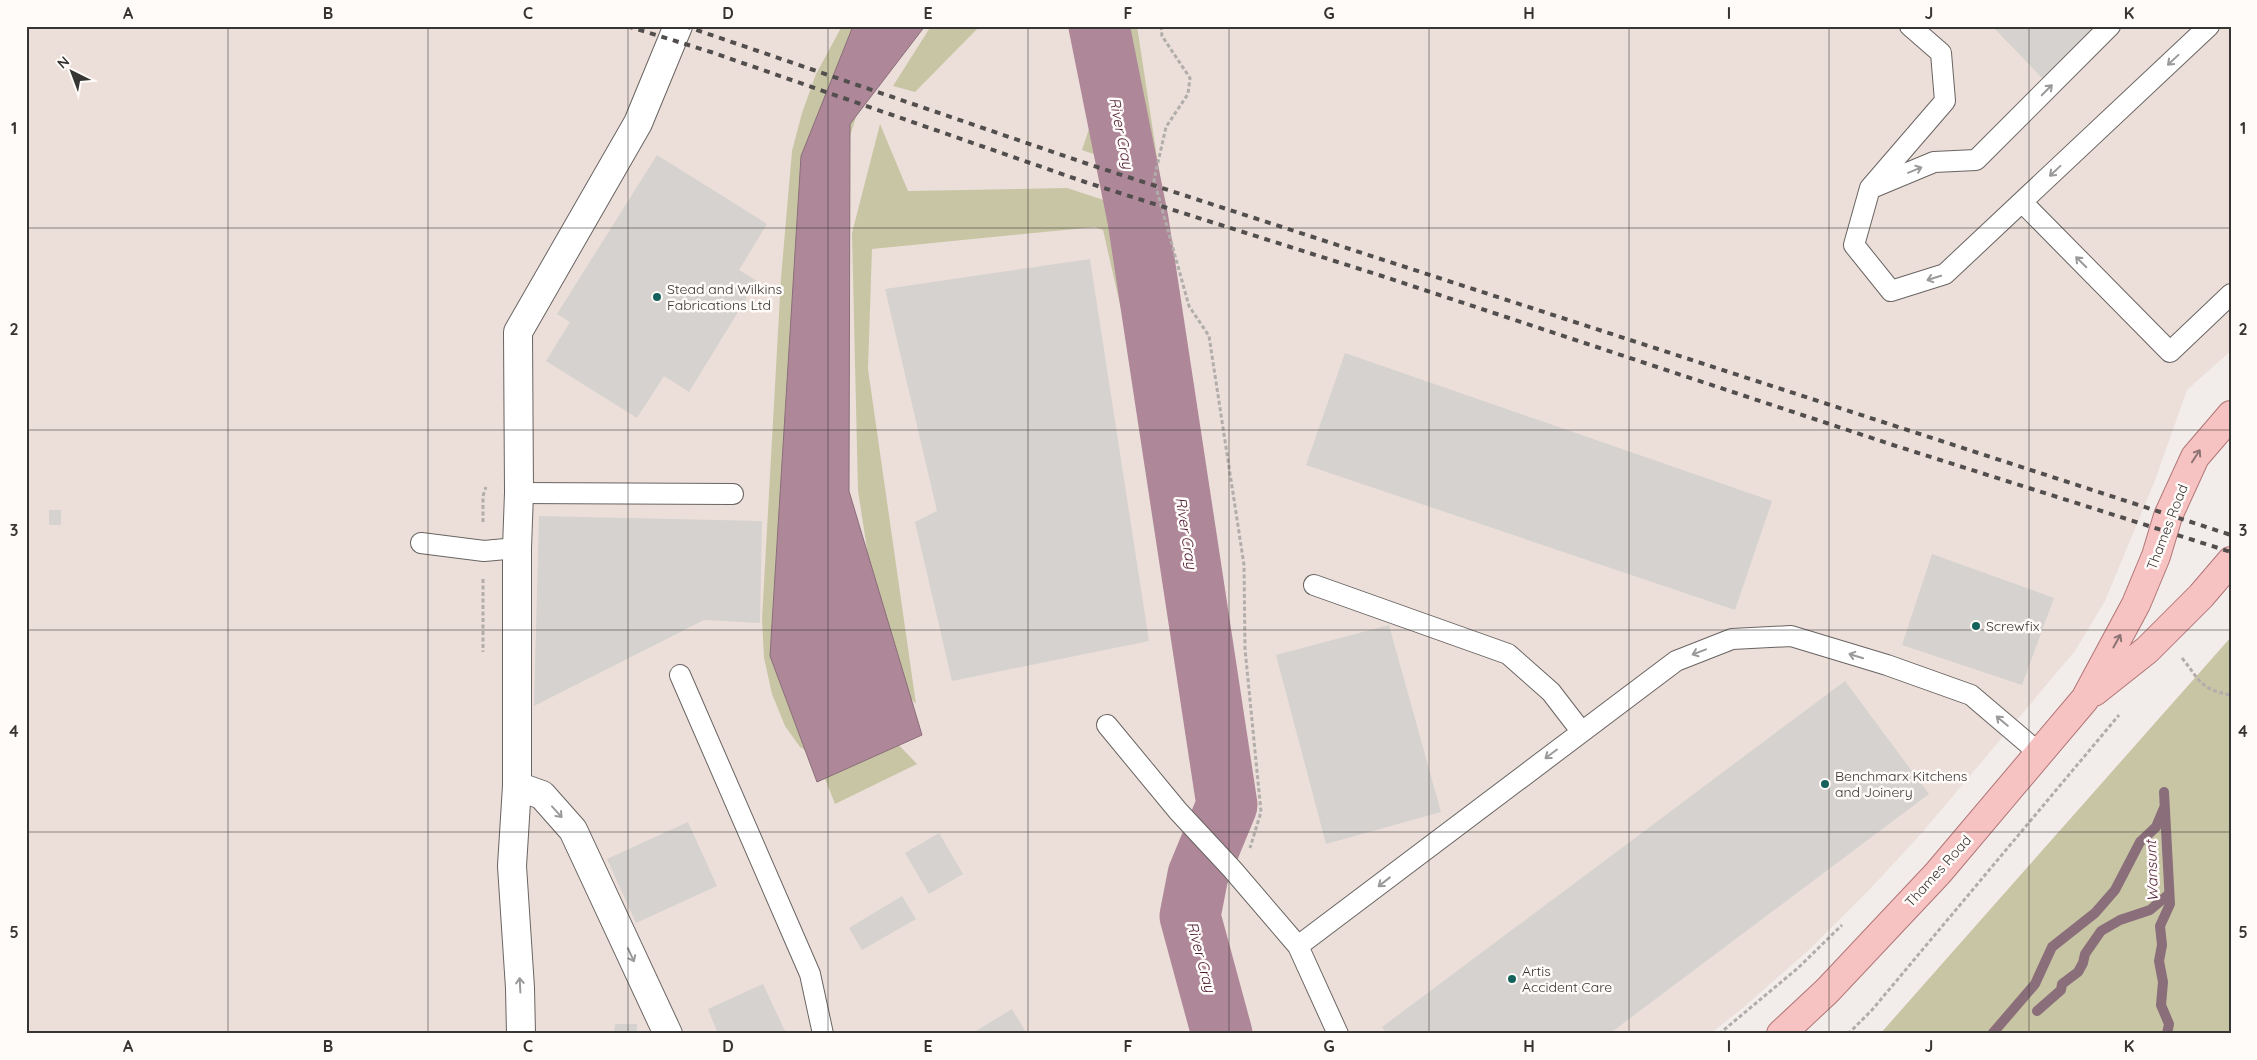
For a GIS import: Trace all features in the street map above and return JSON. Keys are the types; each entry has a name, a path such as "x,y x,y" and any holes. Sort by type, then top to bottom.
{"main road":[{"name":"Thames Road","path":"2085,699 2136,604 2156,556 2168,516 2195,457 2231,415"},
{"name":"Thames Road","path":"1781,1034 1828,991 1938,873 2085,699 2158,639 2201,596 2231,561"}],"street":[{"path":"520,1034 520,988 512,866 517,786 516,548 519,493 518,332 638,123 678,26"},
{"path":"517,786 542,796 573,830 668,1034"}],"lane":[{"path":"1910,26 1941,53 1945,101 1870,188 1854,245 1891,291 1945,274 2209,26"},
{"path":"1870,188 1934,162 1976,160 2110,26"},
{"path":"2022,202 2170,352 2231,294"},
{"path":"519,493 733,494"},
{"path":"421,543 484,551 516,548"},
{"path":"1314,585 1508,654 1551,692 1581,731"},
{"path":"1298,946 1676,661 1732,639 1791,636 1887,665 1971,695 2040,753"},
{"path":"680,675 810,974 823,1034"},
{"path":"1107,725 1196,831 1238,876 1298,946 1338,1034"}],"path":[{"path":"1161,26 1162,36 1190,78 1188,94 1166,127 1154,180 1189,306 1209,336 1244,565 1245,648 1261,812 1244,865 1238,876"},
{"path":"2158,639 2177,652 2200,683 2219,693 2231,695"},
{"path":"1848,1034 1872,1010 2125,708"}],"shaded area":[{"path":"26,26 2231,26 2231,351 2187,390 2154,483 2105,601 2075,651 1921,834 1870,889 1810,949 1710,1034 26,1034"},
{"path":"842,26 863,26 819,136 856,117 831,195 818,661 917,764 835,804 817,758 800,747 785,726 772,694 764,658 762,619 781,278 792,151 802,113 816,74"},
{"path":"853,26 925,26 850,124 849,491 922,735 817,782 770,656 801,156"},
{"path":"931,26 980,26 915,92 893,86"},
{"path":"1090,26 1100,26 1123,164 1082,150 1102,90"},
{"path":"1129,26 1137,26 1160,177"},
{"path":"880,124 908,191 1067,188 1128,208 1176,550 1103,230 1095,227 872,249 868,369 916,704 886,671 858,491 852,233"},
{"path":"2231,637 2231,1034 1880,1034"}],"building":[{"path":"1992,26 2099,26 2044,80"},
{"name":"Stead and Wilkins Fabrications Ltd","path":"657,155 767,224 739,270 757,281 689,392 664,376 637,418 546,361 570,322 557,314"},
{"path":"1090,259 1149,641 952,681 915,522 937,511 885,289"},
{"path":"1345,353 1772,501 1735,610 1306,465"},
{"path":"49,510 61,510 61,525 49,525"},
{"path":"539,516 762,521 760,623 704,620 534,706"},
{"name":"Screwfix","path":"1932,554 2054,598 2022,685 1902,645"},
{"path":"1389,625 1441,812 1326,844 1276,655"},
{"path":"1845,681 1929,794 1609,1034 1387,1034 1382,1027"},
{"path":"688,822 717,886 636,923 607,859"},
{"path":"939,833 963,874 929,894 905,853"},
{"path":"902,896 916,919 862,950 849,928"},
{"path":"763,984 786,1033 718,1034 708,1009"},
{"path":"1012,1009 1027,1034 971,1034"},
{"path":"615,1024 637,1024 637,1034 614,1034"}],"waterway":[{"name":"River Cray","path":"1099,26 1138,220 1227,805 1198,875 1190,916 1222,1034"},
{"name":"Wansunt","path":"2164,792 2170,904 2160,926 2162,945 2159,961 2163,982 2161,1005 2169,1024 2167,1034"},
{"path":"1992,1034 2035,984 2052,947 2095,913 2115,890 2140,842 2156,827 2164,808"},
{"path":"2037,1011 2061,990 2062,984 2078,972 2085,954 2101,931 2120,920 2150,910 2169,894"}],"railway":[{"path":"627,26 711,52 1085,182 1382,276 1893,445 2231,552"},
{"path":"685,26 1091,165 2231,535"}],"place":[{"name":"Stead and Wilkins Fabrications Ltd","path":"657,297"},
{"name":"Screwfix","path":"1976,626"},
{"name":"Benchmarx Kitchens and Joinery","path":"1825,784"},
{"name":"Artis Accident Care","path":"1512,979"}]}
